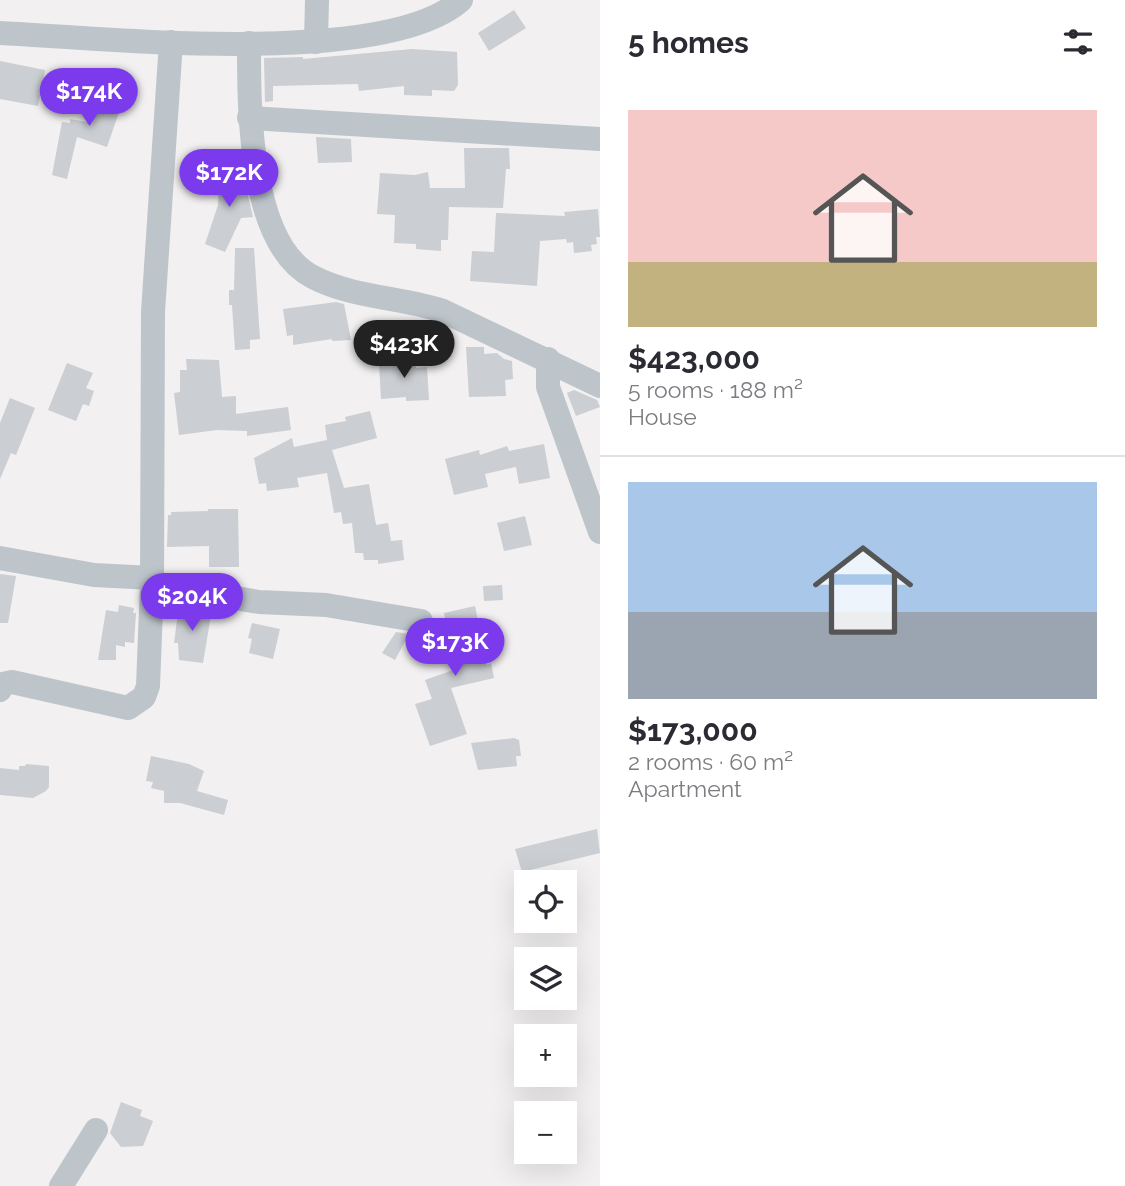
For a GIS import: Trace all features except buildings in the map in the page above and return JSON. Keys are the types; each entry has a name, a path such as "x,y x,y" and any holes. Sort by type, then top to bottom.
{"street":[{"path":"316,42 317,0"},
{"path":"0,33 171,41 316,42 399,29 452,8 461,0"},
{"path":"0,690 4,684 12,682 128,708 144,697 148,685 152,581 153,312 171,41"},
{"path":"249,43 249,118 259,186 274,231 287,255 310,276 338,288 419,303 443,311 600,386"},
{"path":"249,118 600,139"},
{"path":"548,359 548,387 600,532"},
{"path":"0,558 94,575 152,581 260,602 326,605 421,621"},
{"path":"70,1183 96,1130"}]}
